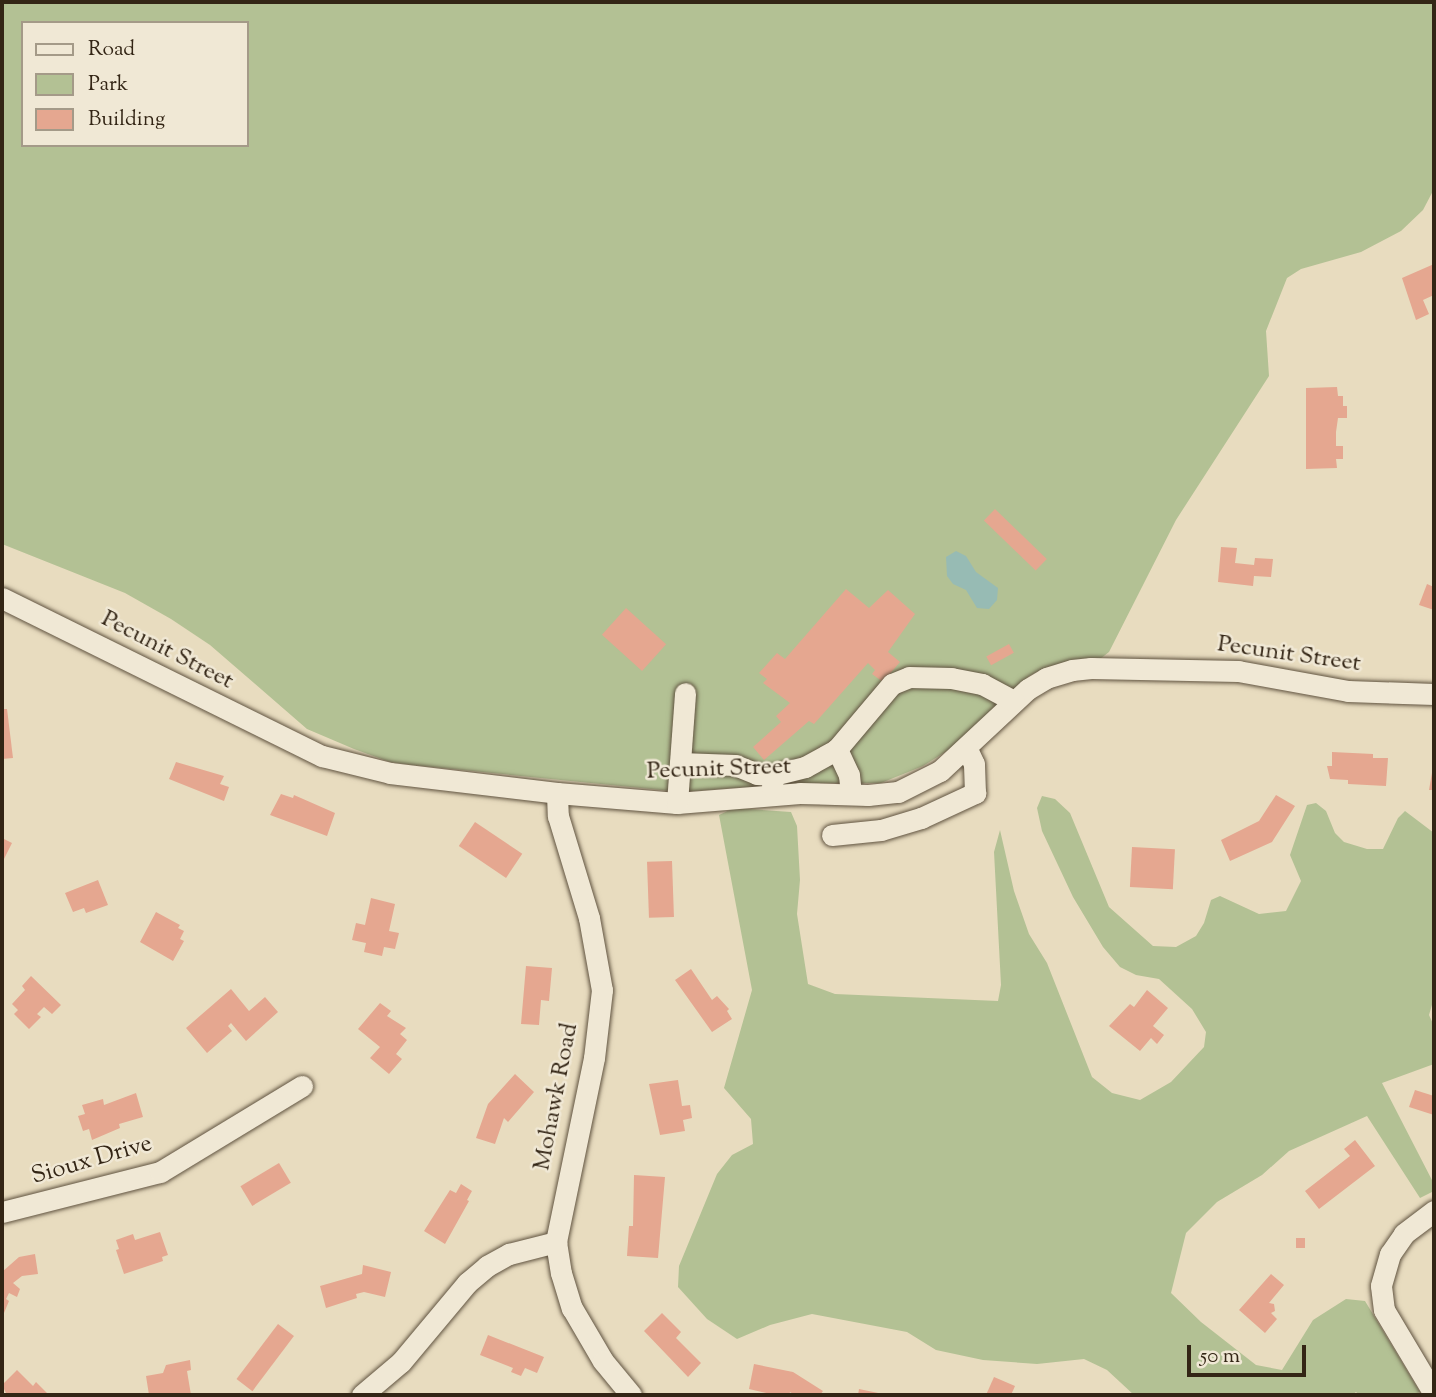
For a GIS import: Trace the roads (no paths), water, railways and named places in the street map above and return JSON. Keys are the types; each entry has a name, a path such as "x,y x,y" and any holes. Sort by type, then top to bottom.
{"street":[{"name":"Pecunit Street","path":"2,598 322,756 390,773 558,793 677,803 772,785 851,794 880,794 920,783 967,749 1014,701 1046,678 1091,668 1238,671 1348,691 1434,694"},
{"path":"680,763 734,765 757,774 772,785 837,749 892,684 909,677 937,677 982,684 1014,701"},
{"path":"677,803 685,693"},
{"path":"837,749 849,775 851,794"},
{"path":"832,835 888,828 921,818 975,793 974,764 967,749"},
{"name":"Mohawk Road","path":"558,793 558,816 589,918 602,990 594,1058 556,1242 561,1273 572,1308 603,1361 631,1395"},
{"path":"880,794 888,828"},
{"name":"Sioux Drive","path":"2,1212 160,1172 302,1086"},
{"path":"1434,1210 1404,1234 1390,1254 1381,1286 1384,1310 1434,1394"},
{"path":"362,1395 401,1362 467,1283 487,1266 509,1254 556,1242"}],"water":[{"path":"956,551 966,556 976,572 998,588 997,600 989,609 977,608 966,590 953,584 947,576 946,557"}]}
